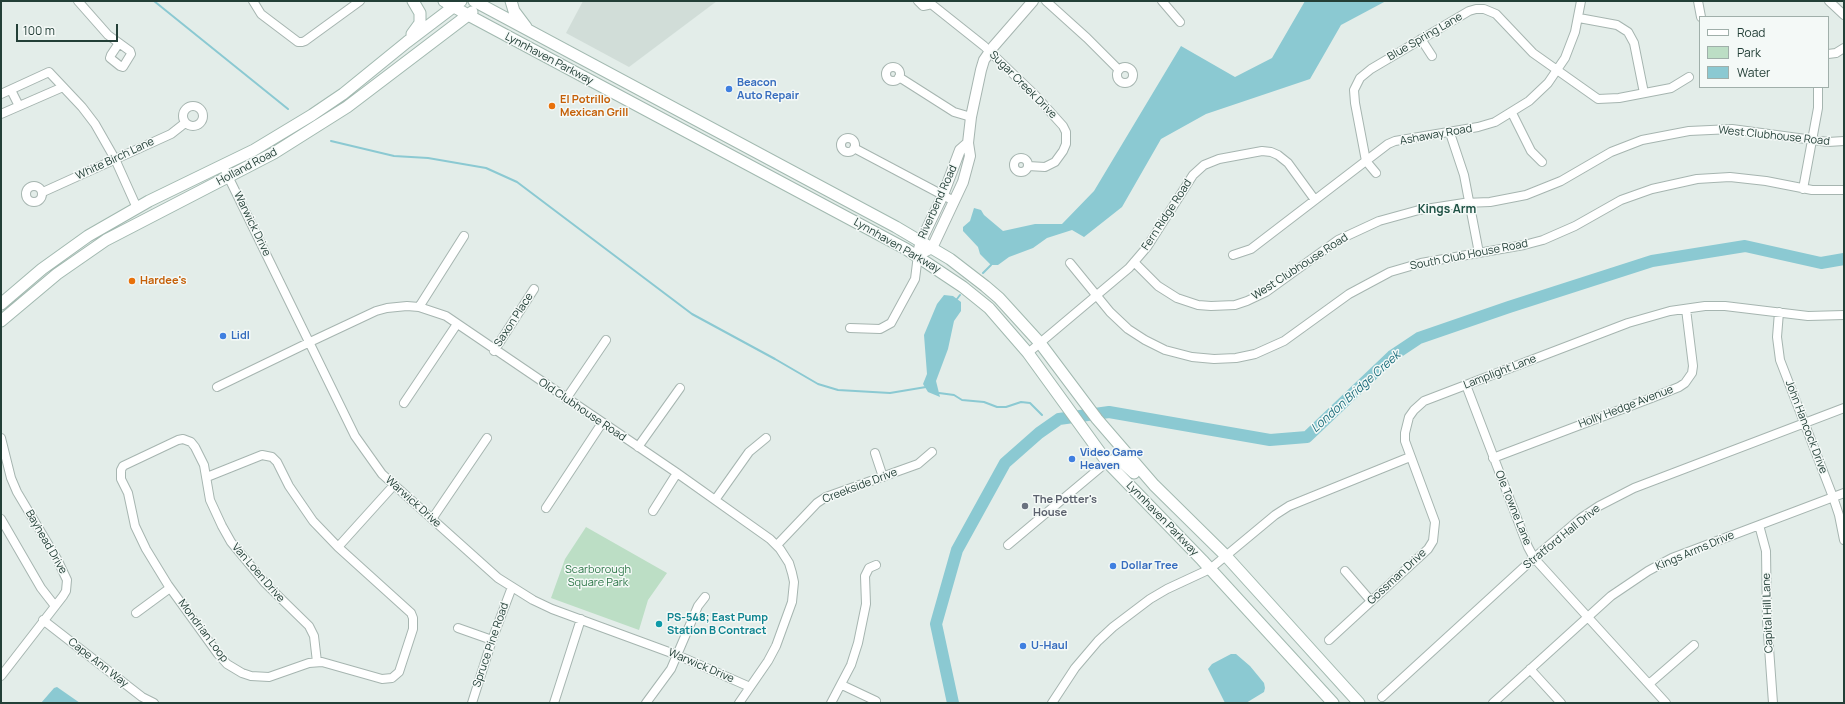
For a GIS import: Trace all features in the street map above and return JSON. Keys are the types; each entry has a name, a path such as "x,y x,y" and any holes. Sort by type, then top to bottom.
{"main road":[{"path":"407,42 420,23 420,13 413,1"},
{"path":"511,1 514,11 529,31"},
{"name":"Holland Road","path":"1,321 57,274 106,240 132,225 274,153 346,107 468,16 481,2"},
{"name":"Lynnhaven Parkway","path":"481,2 529,31 921,241 965,270 999,298 1040,343 1097,418 1164,497 1226,556 1359,703"},
{"name":"Holland Road","path":"1,304 42,269 72,247 138,208 223,166 282,134 343,94 453,3"},
{"name":"Lynnhaven Parkway","path":"453,3 468,16 918,255 951,278 989,308 1028,353 1107,462 1210,569 1333,703"},
{"path":"132,225 138,208"},
{"path":"1107,462 1115,460 1126,464 1151,489 1164,497"}],"street":[{"path":"78,1 108,35 119,43"},
{"path":"253,1 261,14 298,42 306,42 360,1"},
{"name":"Sugar Creek Drive","path":"918,1 923,6 930,2 949,16 989,51 1063,126 1066,132 1066,144 1055,162 1045,167 1028,166"},
{"name":"Riverbend Road","path":"918,255 932,248 963,182 970,156 968,143 971,117 981,70 989,51 1033,1"},
{"path":"1046,1 1087,38 1119,70"},
{"path":"1162,1 1180,22"},
{"name":"Ashaway Road","path":"1233,254 1251,249 1381,149 1395,141 1450,133 1495,122 1512,113 1529,101 1542,89 1557,71 1571,44 1579,18 1581,1"},
{"path":"1698,1 1701,16"},
{"path":"1829,1 1844,15"},
{"name":"Blue Spring Lane","path":"1366,161 1354,97 1357,83 1363,74 1469,11 1484,9 1496,14 1533,53 1598,99 1619,98 1671,88 1689,77"},
{"path":"1579,18 1617,25 1628,32 1634,43 1644,93"},
{"path":"1421,39 1432,56"},
{"path":"1829,54 1836,53 1844,48"},
{"path":"1,94 49,72 82,107 95,124 115,159 138,208"},
{"path":"898,77 954,112 971,117"},
{"path":"1,114 63,86"},
{"path":"1803,189 1818,108 1818,88"},
{"path":"11,90 19,106"},
{"path":"1512,113 1531,151 1542,162"},
{"name":"White Birch Lane","path":"43,192 171,134 185,123"},
{"name":"West Clubhouse Road","path":"1134,262 1158,286 1177,298 1198,305 1235,305 1247,302 1266,292 1328,246 1379,221 1419,210 1470,203 1490,202 1526,195 1560,181 1626,145 1672,134 1710,129 1732,129 1828,142 1844,141"},
{"path":"1450,133 1464,175 1479,253"},
{"name":"Riverbend Road","path":"918,255 921,241 943,195 960,150 968,143"},
{"path":"854,148 954,201"},
{"name":"Fern Ridge Road","path":"1028,353 1134,262 1156,233 1193,175 1211,161 1262,151 1271,152 1278,155 1288,163 1315,200"},
{"path":"1366,161 1376,173"},
{"name":"Warwick Drive","path":"223,166 356,436 377,468 394,485 498,578 542,605 677,655 750,687"},
{"name":"South Club House Road","path":"1070,263 1096,296 1128,329 1157,347 1176,354 1199,358 1236,358 1255,354 1284,342 1349,294 1390,272 1421,263 1524,245 1543,240 1575,226 1621,200 1652,188 1697,179 1730,177 1766,181 1803,189 1844,190"},
{"path":"420,307 464,236"},
{"path":"850,328 880,329 891,323 915,279 918,255"},
{"name":"Saxon Place","path":"494,351 534,289"},
{"name":"Old Clubhouse Road","path":"217,387 376,311 398,306 420,307 438,312 715,500 777,545 785,555 794,582 792,602 776,646 764,667 739,703"},
{"name":"Lamplight Lane","path":"1410,457 1406,446 1405,433 1408,421 1414,410 1424,401 1651,315 1686,309 1725,306 1814,316 1844,315"},
{"name":"Holly Hedge Avenue","path":"1493,458 1654,397 1685,383 1692,373 1693,366 1686,309"},
{"name":"John Hancock Drive","path":"1779,312 1777,337 1778,348 1833,497 1839,515 1844,540"},
{"path":"404,403 457,324"},
{"path":"566,399 606,340"},
{"name":"Ole Towne Lane","path":"1466,385 1493,458 1528,547 1534,558 1666,703"},
{"path":"638,447 680,388"},
{"name":"Stratford Hall Drive","path":"1382,697 1534,558 1581,518 1616,496 1844,408"},
{"path":"546,508 602,423"},
{"name":"Bayhead Drive","path":"1,438 11,478 17,492 65,574 67,580 66,591 1,676"},
{"path":"432,520 487,438"},
{"path":"715,500 749,452 766,438"},
{"name":"Mondrian Loop","path":"183,439 191,442 195,447 204,465 207,477 262,455 272,457 277,462 289,486 303,507 338,548 408,608 413,618 413,629 399,672 392,678 382,679 329,663 317,662 300,666 269,677 260,677 242,673 227,664 170,588 146,549 135,526 128,493 120,479 121,470 126,464 164,446 183,439"},
{"name":"Creekside Drive","path":"777,545 817,503 826,497 918,464 932,452"},
{"path":"875,453 883,477"},
{"path":"1052,703 1087,653 1113,627 1155,596 1210,569 1288,506 1410,457"},
{"name":"Gossman Drive","path":"1329,640 1428,548 1434,536 1435,522 1410,457"},
{"path":"1008,545 1107,462"},
{"path":"653,511 676,473"},
{"name":"Van Loen Drive","path":"207,477 210,500 222,526 236,548 265,584 309,626 314,636 317,662"},
{"path":"338,548 394,485"},
{"name":"Kings Arms Drive","path":"1493,703 1611,596 1654,567 1672,558 1844,493"},
{"path":"1,519 28,563 41,588 55,606"},
{"name":"Capital Hill Lane","path":"1759,525 1766,551 1767,620 1773,703"},
{"path":"831,703 842,685 858,643 866,604 865,576 869,568 876,565"},
{"path":"1345,571 1371,601"},
{"name":"Spruce Pine Road","path":"472,703 492,640 512,587"},
{"path":"136,613 170,588"},
{"path":"646,703 671,670 698,606 705,597"},
{"path":"554,703 581,619"},
{"name":"Cape Ann Way","path":"43,620 142,697 154,703"},
{"path":"458,628 492,640"},
{"path":"1649,684 1694,645"},
{"path":"1530,669 1561,703"},
{"path":"842,685 876,701"}],"shaded area":[{"path":"583,1 717,1 629,67 566,33"}],"green space":[{"name":"Scarborough Square Park","path":"586,527 667,573 648,600 639,630 551,598 565,559"}],"water":[{"path":"1305,1 1386,1 1341,25 1310,79 1206,114 1161,139 1122,207 1084,237 1072,230 1047,238 1033,248 1009,257 998,265 991,265 980,254 978,247 963,231 963,227 970,221 974,208 981,210 984,215 1003,231 1035,224 1062,224 1094,191 1181,46 1235,77 1272,58"},
{"path":"944,295 953,296 961,302 961,311 954,321 948,349 936,381 940,397 928,392 923,384 927,374 924,335 937,304"},
{"path":"1231,654 1236,654 1250,666 1264,683 1264,692 1246,703 1225,703 1208,669 1212,664"},
{"path":"57,687 80,703 41,703 54,688"}],"waterway":[{"path":"154,1 288,109"},
{"path":"331,141 394,156 428,158 486,168 517,182 692,314 818,384 838,390 890,393 926,387"},
{"name":"London Bridge Creek","path":"953,703 936,624 957,550 1005,463 1039,433 1059,419 1109,412 1270,440 1307,437 1392,356 1419,338 1509,307 1652,261 1745,246 1821,263 1844,259"},
{"path":"983,273 991,265"},
{"path":"957,299 960,295"},
{"path":"939,393 954,395 962,400 984,402 997,407 1006,407 1021,402 1030,403 1042,415"}],"place":[{"name":"Beacon Auto Repair","path":"729,89"},
{"name":"El Potrillo Mexican Grill","path":"552,106"},
{"name":"Hardee's","path":"132,281"},
{"name":"Lidl","path":"223,336"},
{"name":"Video Game Heaven","path":"1072,459"},
{"name":"The Potter's House","path":"1025,506"},
{"name":"Dollar Tree","path":"1113,566"},
{"name":"PS-548; East Pump Station B Contract","path":"659,624"},
{"name":"U-Haul","path":"1023,646"}],"district":[{"name":"Kings Arm","path":"1447,210"}]}
